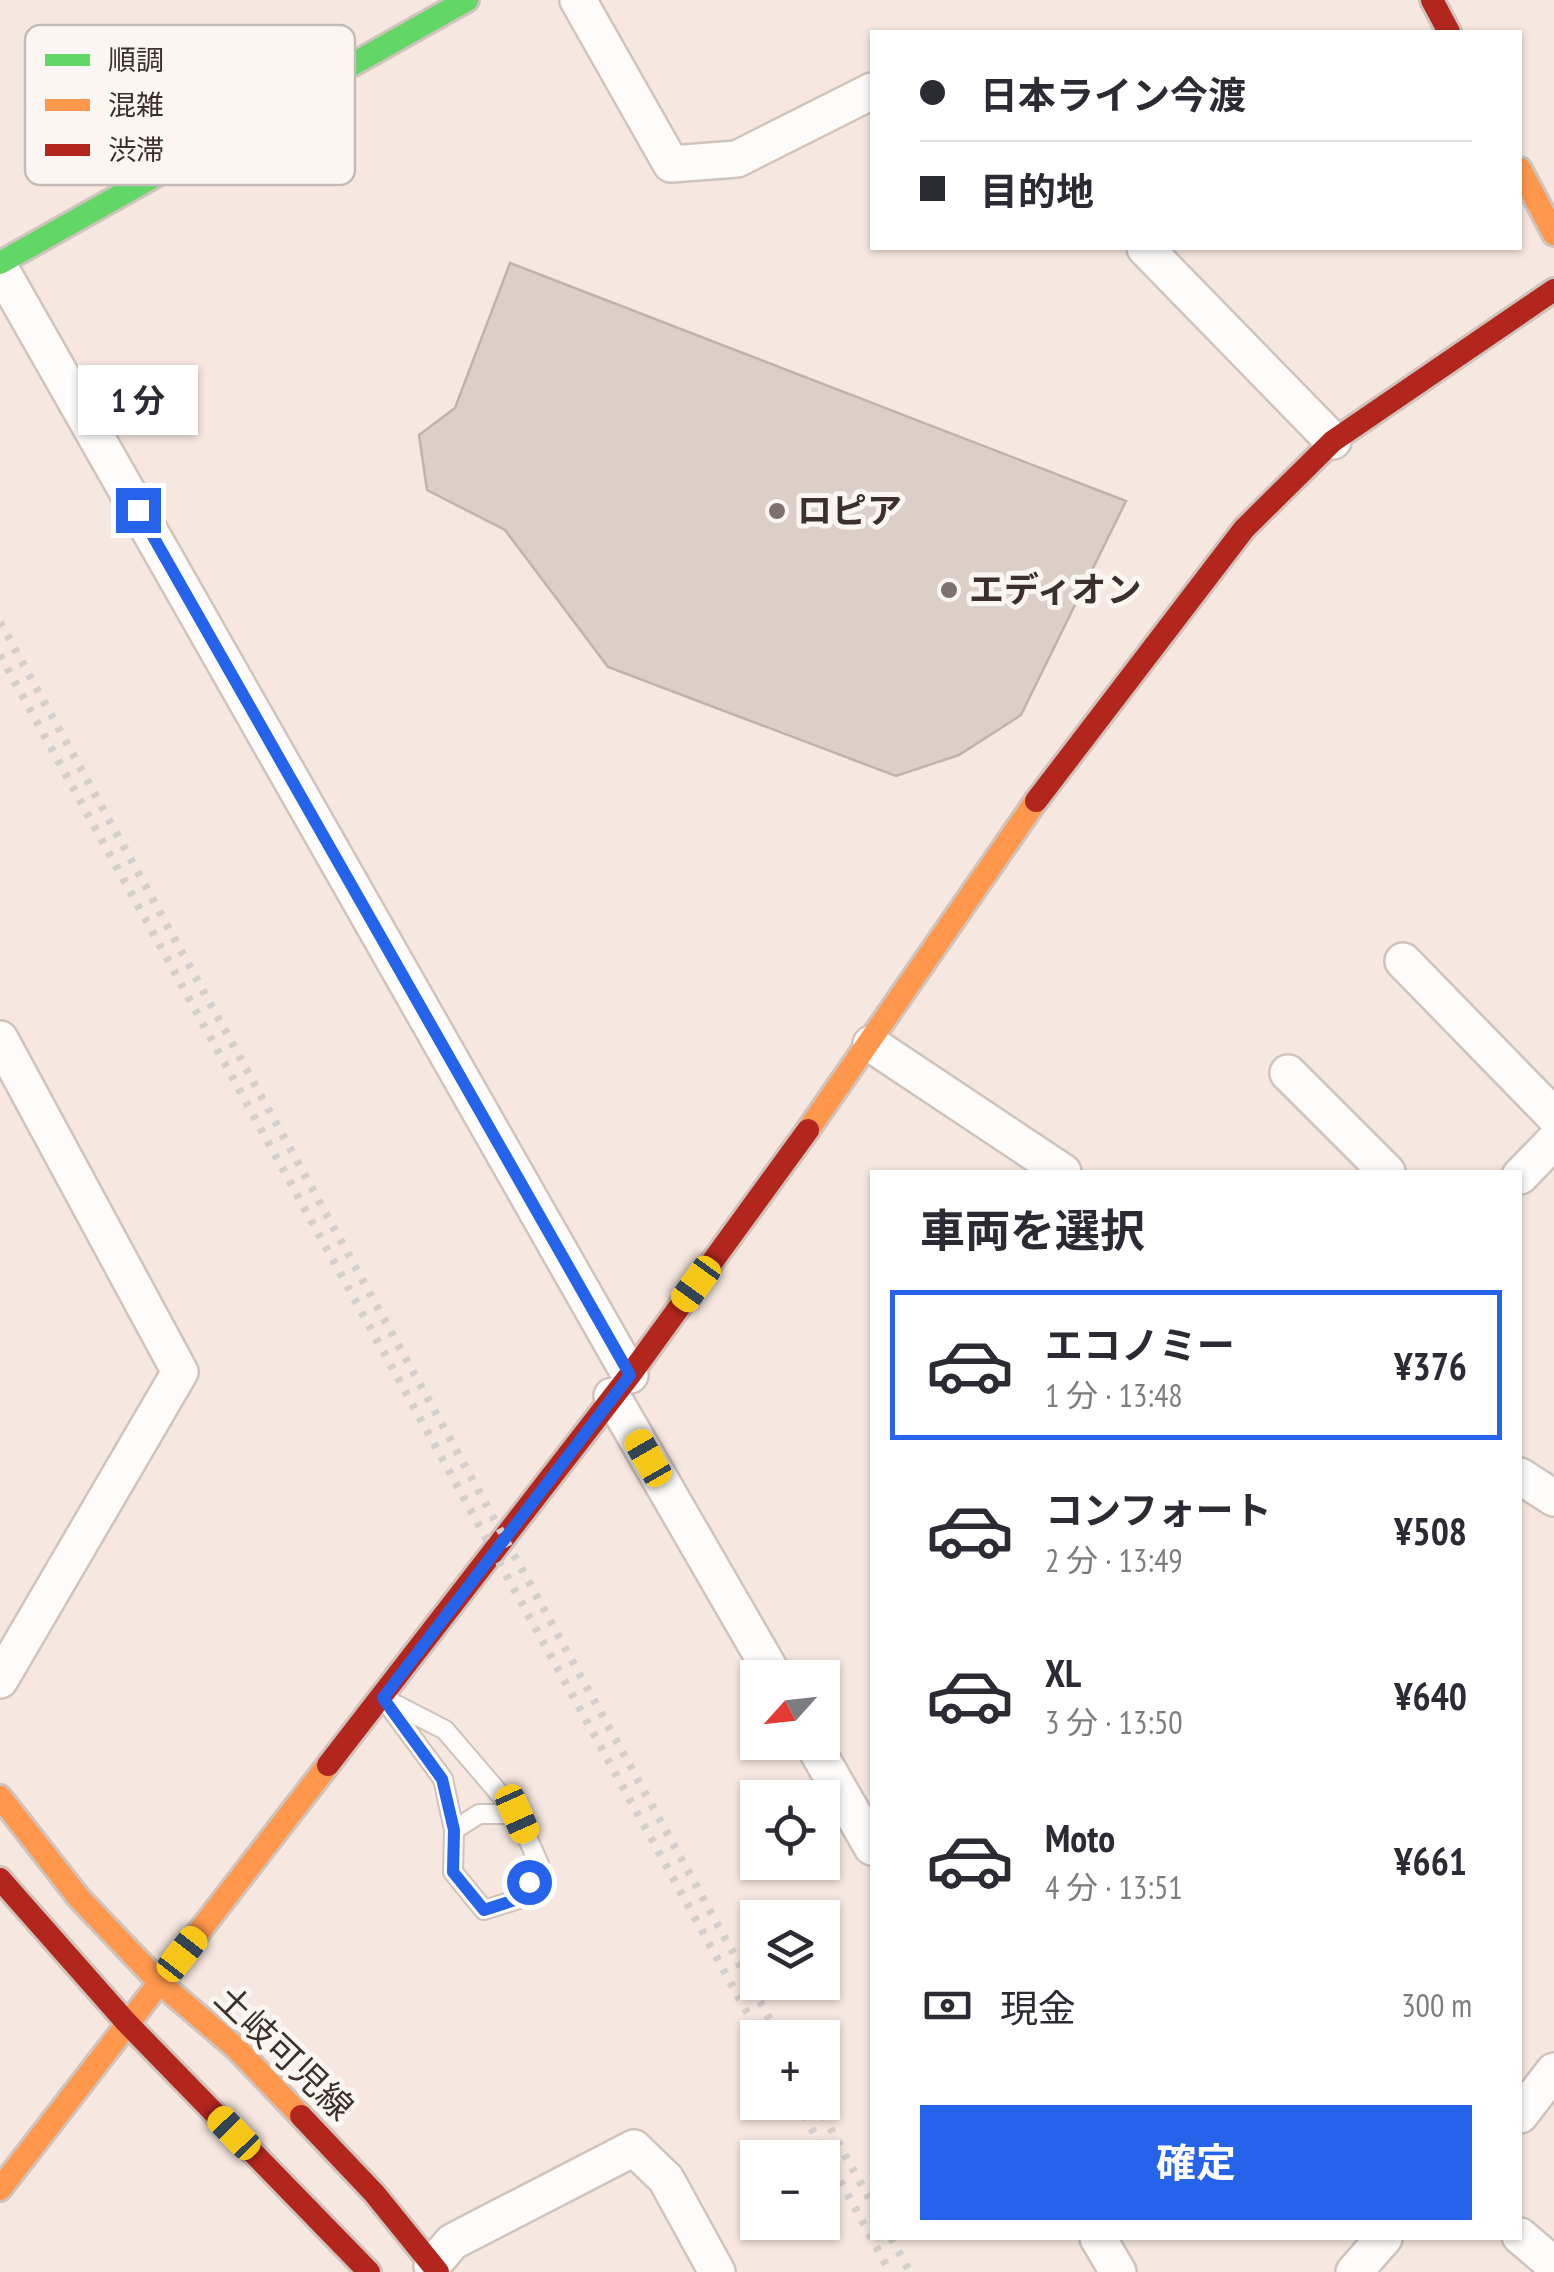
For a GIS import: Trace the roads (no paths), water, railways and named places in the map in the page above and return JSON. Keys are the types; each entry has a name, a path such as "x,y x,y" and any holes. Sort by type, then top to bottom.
{"street":[{"path":"355,64 468,0"},
{"path":"578,0 670,164 736,160 870,91"},
{"path":"1432,0 1448,30"},
{"path":"1522,173 1554,234"},
{"path":"141,185 0,265 621,1385 766,1660"},
{"path":"1148,250 1333,441"},
{"path":"0,2188 383,1698 621,1385 870,1044 1058,768 1244,530 1333,441 1554,290"},
{"path":"1403,961 1554,1116"},
{"path":"0,1038 180,1372 0,1680"},
{"path":"870,1044 1060,1170"},
{"path":"1288,1073 1385,1170"},
{"path":"1522,1174 1554,1141"},
{"path":"1522,1477 1554,1498"},
{"path":"822,1760 870,1843"},
{"name":"土岐可児線","path":"0,1797 79,1898 160,1983 236,2048 374,2193 435,2269"},
{"path":"0,1879 126,2022 369,2272"},
{"path":"1522,2112 1554,2072"},
{"path":"435,2269 452,2242 634,2148 647,2156 666,2179 717,2272"},
{"path":"1522,2238 1554,2264"},
{"path":"1099,2240 1118,2272"},
{"path":"1354,2272 1382,2240"}],"lane":[{"path":"383,1698 445,1730 517,1814 539,1864 518,1899 484,1910 453,1872 454,1830 442,1779 383,1698"},
{"path":"454,1830 479,1814 517,1814"}],"railway":[{"path":"0,622 770,2020"},
{"path":"0,655 751,2020"},
{"path":"807,2120 870,2235"},
{"path":"826,2120 870,2200"},
{"path":"872,2240 890,2272"},
{"path":"892,2240 910,2272"}],"place":[{"name":"ロピア","path":"777,511"},
{"name":"エディオン","path":"949,590"}]}
